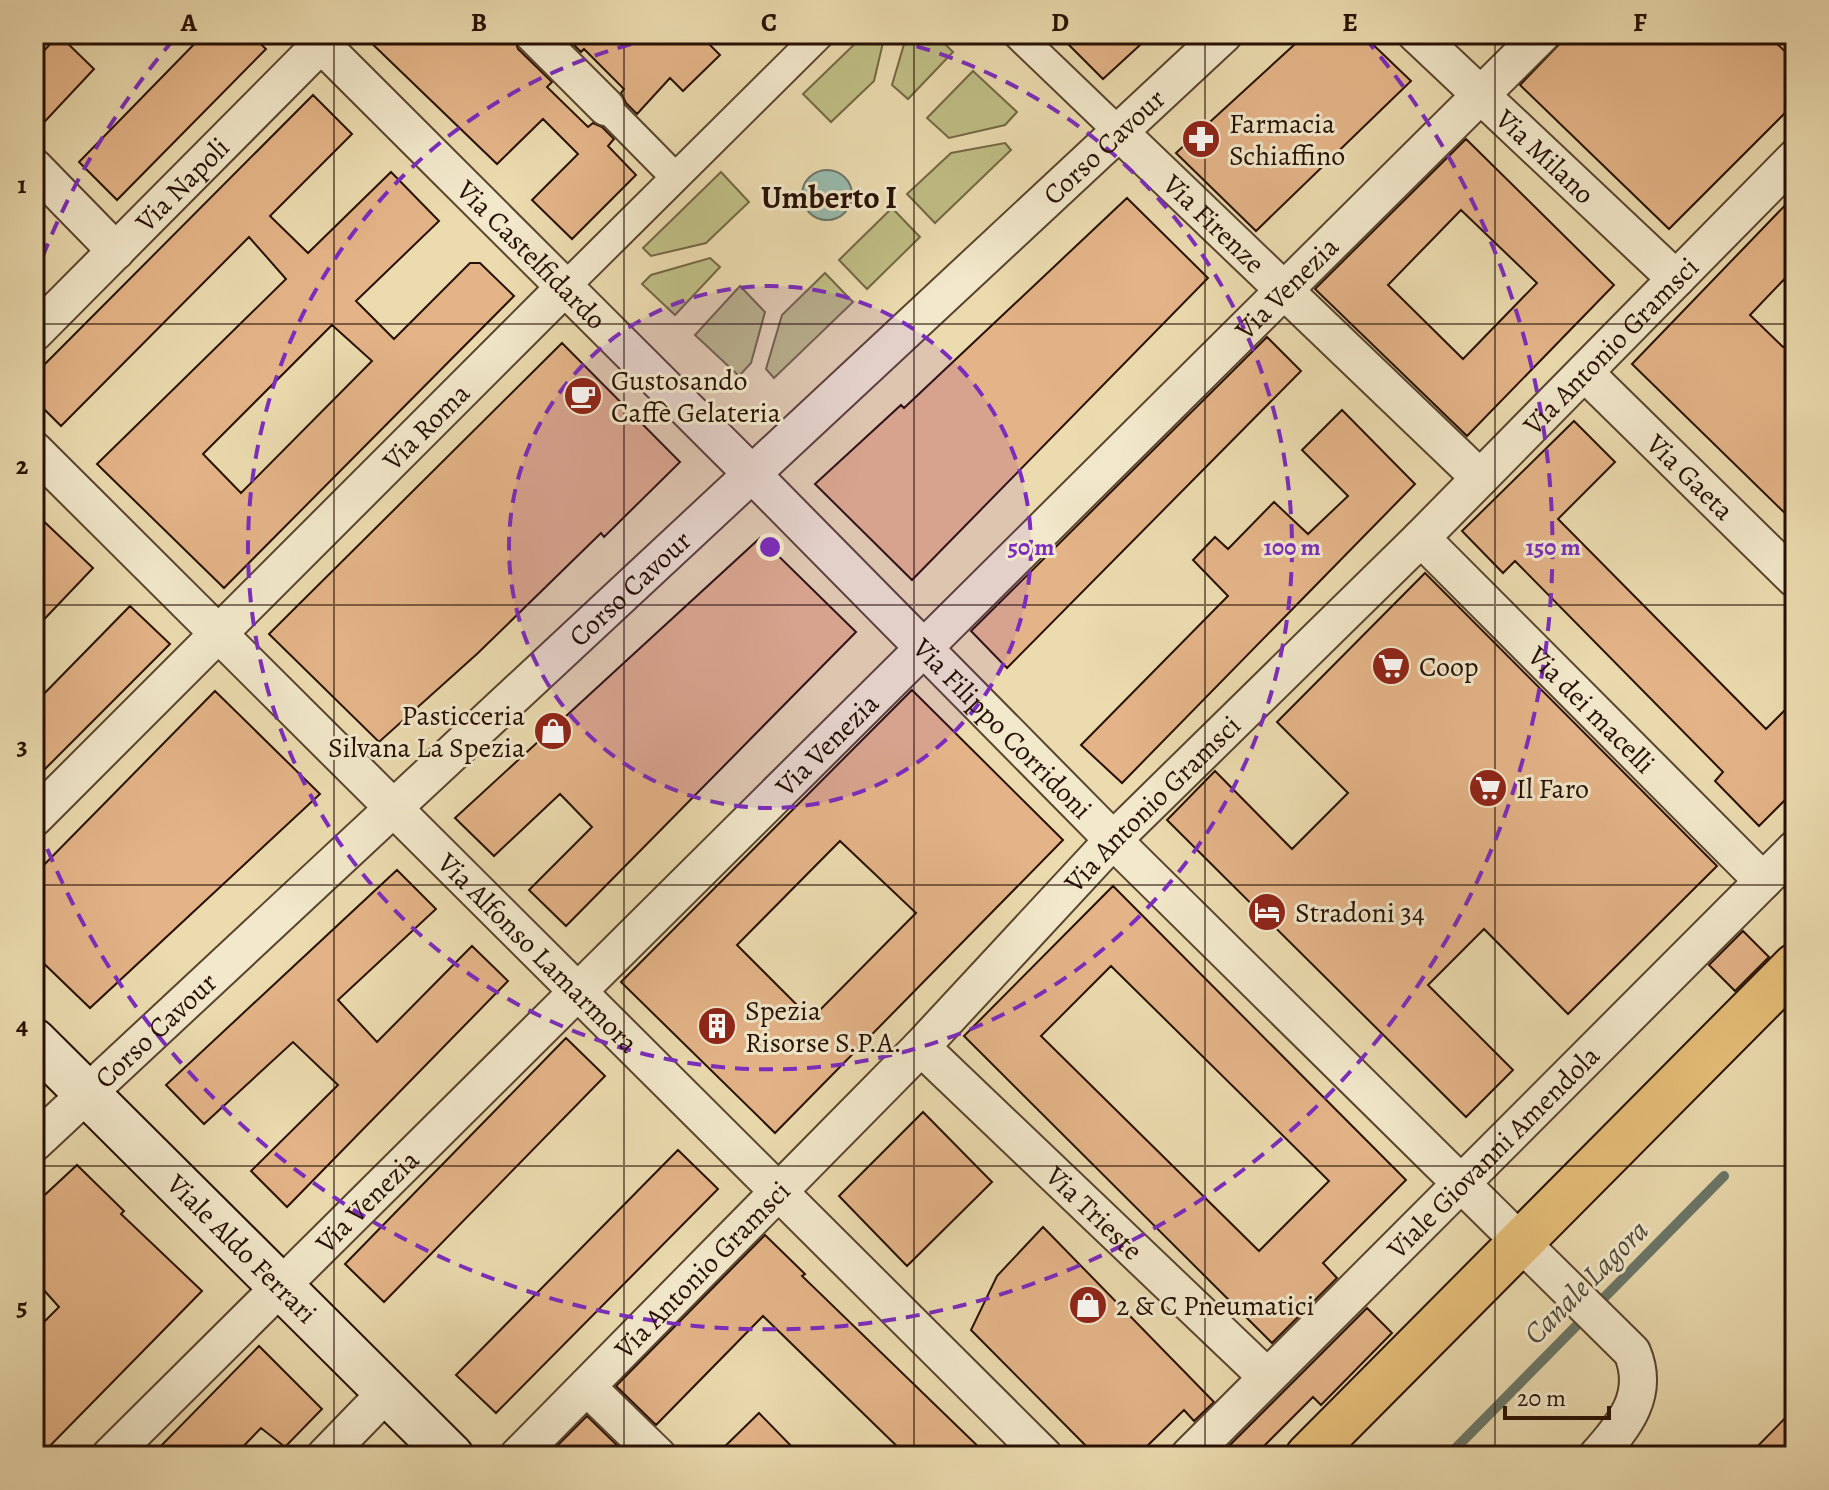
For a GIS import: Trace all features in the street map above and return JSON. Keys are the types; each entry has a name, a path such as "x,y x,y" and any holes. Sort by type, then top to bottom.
{"main road":[{"path":"1308,1456 1795,966"},
{"name":"Viale Aldo Ferrari","path":"34,1041 451,1456"}],"street":[{"path":"533,34 675,177"},
{"name":"Via Firenze","path":"1017,34 1480,478"},
{"name":"Corso Cavour","path":"34,1143 1224,34"},
{"name":"Via Milano","path":"1416,34 1676,279"},
{"name":"Via Venezia","path":"110,1456 1542,34"},
{"name":"Via Roma","path":"34,818 814,36"},
{"name":"Via Napoli","path":"34,333 321,37"},
{"name":"Via Castelfidardo","path":"321,37 752,474"},
{"name":"Via Antonio Gramsci","path":"518,1456 921,1047 1113,840 1421,538 1795,158"},
{"path":"34,167 116,251"},
{"name":"Via Gaeta","path":"1585,373 1795,579"},
{"name":"Via Alfonso Lamarmora","path":"34,450 1044,1456"},
{"name":"Via Filippo Corridoni","path":"752,474 1113,840 1632,1352 1641,1372 1636,1401 1614,1437 1597,1456"},
{"name":"Via dei macelli","path":"1421,538 1763,881"},
{"name":"Viale Giovanni Amendola","path":"1189,1456 1461,1180 1795,849"},
{"name":"Via Trieste","path":"921,1047 1267,1377"},
{"path":"587,1387 658,1456"},
{"path":"303,1456 317,1442 336,1445 387,1392"}],"shaded area":[{"path":"865,34 885,34 874,81 831,122 803,94"},
{"path":"907,34 935,34 953,52 908,99 892,85"},
{"path":"973,71 1017,112 1005,125 949,138 927,118"},
{"path":"1005,143 1011,150 935,223 907,194 951,153"},
{"path":"827,170 844,178 852,195 844,212 827,220 810,212 802,195 810,178"},
{"path":"721,172 749,202 706,243 651,256 643,248"},
{"path":"892,208 920,237 867,289 839,260"},
{"path":"710,258 720,267 675,315 642,284 651,275"},
{"path":"825,273 853,302 774,378 766,369 782,315"},
{"path":"740,286 765,312 751,363 739,376 695,335"}],"building":[{"path":"204,34 250,34 266,49 117,200 79,162"},
{"path":"362,34 513,34 518,49 552,82 547,87 588,127 593,123 602,127 614,139 608,146 636,175 572,239 532,200 578,154 543,119 497,164"},
{"path":"563,34 699,34 720,55 683,91 670,78 637,114 626,103 621,93 624,89 584,49 581,52"},
{"path":"1058,34 1152,34 1103,79"},
{"path":"1306,34 1362,34 1411,81 1256,231 1176,153"},
{"path":"1569,34 1767,34 1795,61 1795,103 1669,229 1520,85"},
{"path":"59,35 94,69 34,133 34,61"},
{"path":"313,95 352,134 270,216 308,253 391,172 439,221 356,301 394,339 470,263 480,263 514,296 224,588 97,464 286,279 249,237 61,426 34,399 34,375","holes":["332,325 372,361 241,493 203,454"]},
{"path":"1466,139 1614,285 1467,436 1315,289","holes":["1461,210 1537,283 1463,359 1388,285"]},
{"path":"1795,195 1795,268 1750,315 1783,347 1795,340 1795,523 1632,364"},
{"path":"1127,198 1208,278 912,580 815,484 901,405 904,408"},
{"path":"1267,337 1301,371 1007,668 971,631"},
{"path":"562,343 680,462 604,537 601,533 478,653 379,742 269,634"},
{"path":"1342,410 1415,484 1122,783 1081,745 1228,596 1193,560 1215,537 1228,549 1274,502 1308,534 1348,496 1302,450"},
{"path":"1574,421 1615,462 1558,519 1766,729 1795,700 1795,790 1759,826 1715,781 1723,772 1515,561 1503,573 1462,531"},
{"path":"34,512 93,568 34,630"},
{"path":"760,538 856,632 566,926 529,890 592,827 560,794 494,856 455,818"},
{"path":"1425,573 1717,866 1568,1014 1484,929 1428,985 1513,1070 1466,1117 1167,820 1215,771 1292,849 1348,793 1277,722"},
{"path":"130,606 170,644 34,780 34,704"},
{"path":"912,690 1063,840 775,1133 621,982","holes":["840,841 916,913 811,1019 737,945"]},
{"path":"215,691 320,794 90,1008 34,954 34,875"},
{"path":"397,870 436,909 338,1000 377,1042 472,946 508,981 287,1207 251,1171 338,1085 293,1042 204,1124 166,1085"},
{"path":"1113,886 1406,1180 1323,1263 1337,1278 1272,1343 964,1036","holes":["1111,966 1329,1181 1259,1251 1041,1036"]},
{"path":"1743,931 1769,957 1735,991 1709,965"},
{"path":"566,1038 605,1076 384,1302 345,1264"},
{"path":"923,1112 992,1182 907,1266 839,1196"},
{"path":"678,1150 718,1189 496,1413 456,1375"},
{"path":"77,1165 124,1211 121,1214 202,1291 40,1456 34,1456 34,1332 59,1307 34,1279 34,1205"},
{"path":"1043,1227 1214,1402 1194,1421 1184,1410 1137,1456 1096,1456 971,1330 997,1276"},
{"path":"765,1235 805,1274 802,1276 988,1456 907,1456 763,1316 656,1425 616,1386"},
{"path":"1367,1308 1392,1333 1321,1405 1313,1397 1254,1456 1229,1456 1224,1451"},
{"path":"259,1346 322,1409 285,1447 261,1428 234,1456 151,1456"},
{"path":"1795,1408 1795,1456 1748,1456"},
{"path":"759,1413 801,1456 715,1456"},
{"path":"587,1416 627,1455 547,1456"}],"waterway":[{"name":"Canale Lagora","path":"1448,1456 1724,1176"}],"place":[{"name":"Farmacia Schiaffino","path":"1201,139"},
{"name":"Gustosando Caffè Gelateria","path":"583,396"},
{"name":"Coop","path":"1391,666"},
{"name":"Pasticceria Silvana La Spezia","path":"553,731"},
{"name":"Il Faro","path":"1488,788"},
{"name":"Stradoni 34","path":"1267,912"},
{"name":"Spezia Risorse S.P.A.","path":"717,1026"},
{"name":"2 & C Pneumatici","path":"1088,1305"}],"district":[{"name":"Umberto I","path":"829,197"}]}
